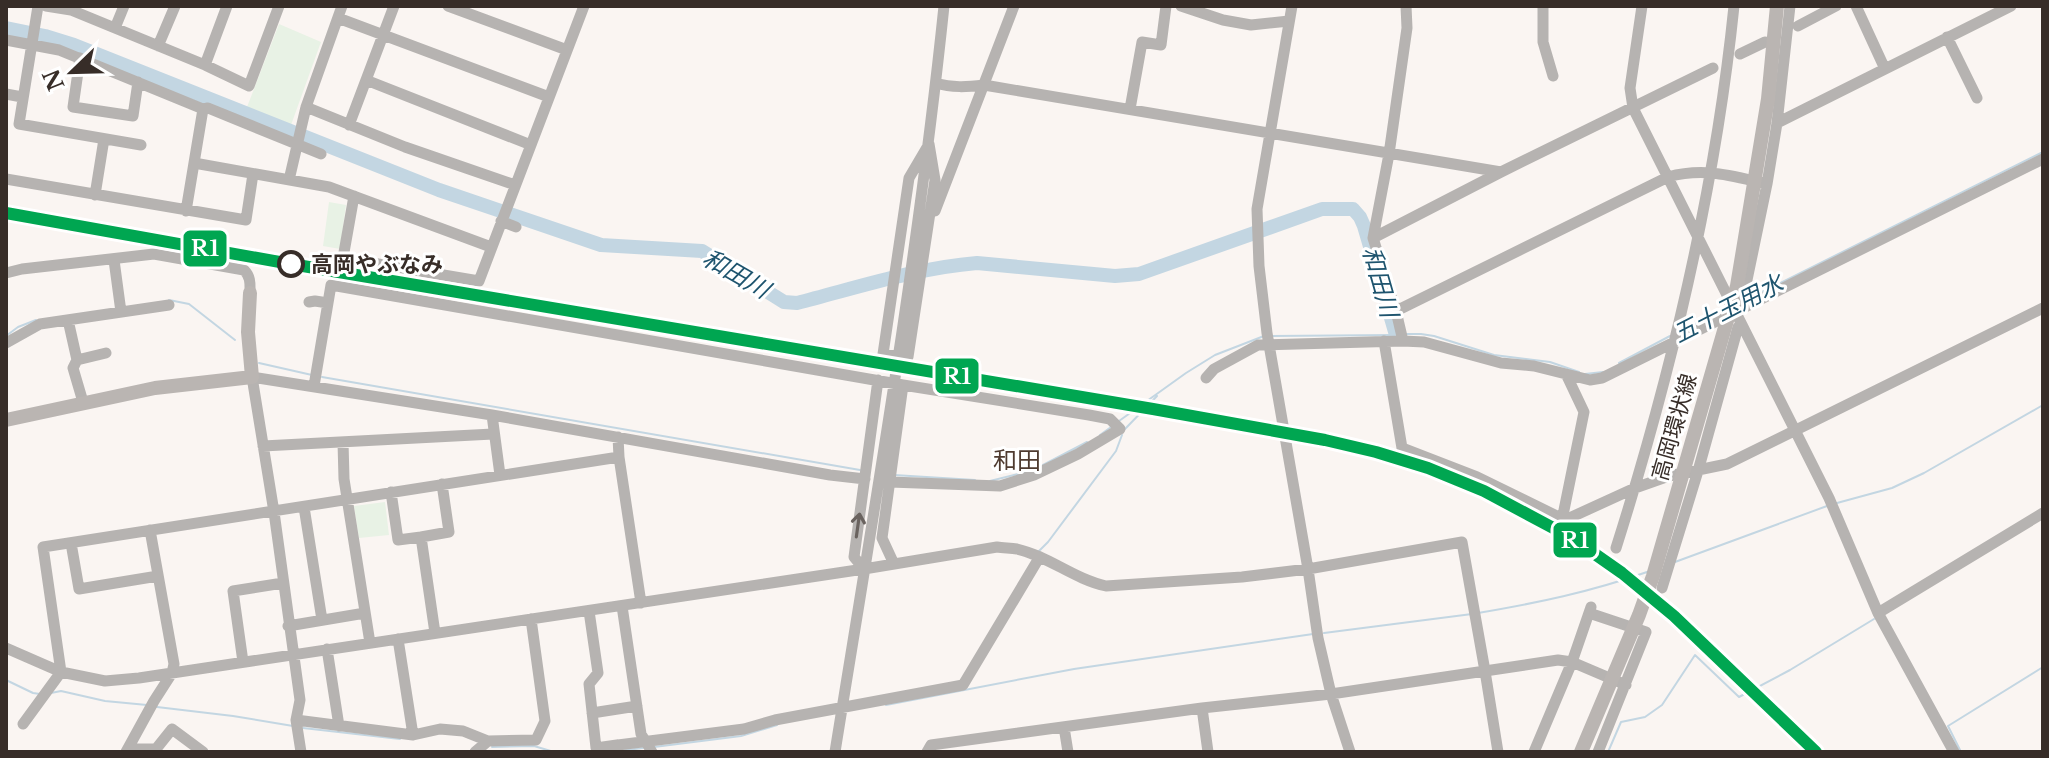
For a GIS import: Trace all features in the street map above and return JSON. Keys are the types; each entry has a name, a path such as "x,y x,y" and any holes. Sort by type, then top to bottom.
{"main road":[{"name":"高岡環状線","path":"1589,752 1645,615 1703,431 1741,287 1761,166 1780,6"},
{"name":"高岡環状線","path":"1581,752 1653,576 1737,286 1761,166"},
{"path":"6,420 155,388 252,377 248,332 250,293"}],"street":[{"path":"38,6 19,124 141,145"},
{"path":"46,6 72,8 249,86 279,6"},
{"path":"115,28 124,6"},
{"path":"158,46 175,6"},
{"path":"205,65 227,6"},
{"path":"349,125 394,6"},
{"path":"448,6 567,50"},
{"path":"354,196 343,258 479,281 584,6"},
{"path":"835,752 929,144 944,6"},
{"path":"928,231 1014,6"},
{"path":"1130,109 1142,42 1161,45 1166,6"},
{"path":"1181,6 1223,20 1251,25 1289,21"},
{"path":"1292,6 1257,209 1259,266 1268,339 1317,634 1331,694 1350,752"},
{"path":"1402,336 1373,238 1407,28 1406,6"},
{"path":"1543,6 1543,42 1553,76"},
{"path":"1642,6 1630,88 1633,108 1739,308 1794,431 1831,504 1878,613 1954,752"},
{"path":"1616,548 1675,341 1699,237 1727,79 1734,6"},
{"path":"1739,308 1767,184 1790,6"},
{"path":"1798,26 1836,6"},
{"path":"1856,6 1885,69"},
{"path":"1777,123 2011,6"},
{"path":"289,180 306,107 340,12 384,34 549,97"},
{"path":"6,40 33,37 203,109 208,108 298,140 321,154"},
{"path":"1947,37 1977,98"},
{"path":"1740,54 1765,42"},
{"path":"80,58 73,107 133,116 138,82"},
{"path":"1373,238 1713,68"},
{"path":"366,80 531,145"},
{"path":"936,83 968,87 984,85 1501,172"},
{"path":"6,94 22,97"},
{"path":"306,107 405,147 515,185"},
{"path":"186,211 203,109"},
{"path":"95,195 104,139"},
{"path":"929,144 935,180 908,357 883,354 909,178 929,144"},
{"path":"1206,378 1214,369 1268,339 1384,341 1402,336 1501,363 1534,366 1590,380 1602,378 2043,159"},
{"path":"194,163 329,187 491,247"},
{"path":"1396,311 1668,177 1686,172 1710,172 1767,184"},
{"path":"6,179 246,220 253,174"},
{"path":"503,217 516,227"},
{"path":"6,273 154,254 244,270 248,275 250,293"},
{"path":"114,260 121,312"},
{"path":"315,379 331,285 1114,423 1120,429 1034,475 1000,486 891,477"},
{"path":"309,302 328,303"},
{"path":"6,343 40,324 169,305"},
{"path":"1565,520 1669,476 1727,464 2043,308"},
{"path":"68,320 77,360 73,368 83,402"},
{"path":"1662,588 1738,327"},
{"path":"1384,341 1402,448 1477,477 1565,520"},
{"path":"77,360 106,353"},
{"path":"1565,520 1563,515 1584,412 1566,374"},
{"path":"301,752 297,726 300,700 252,377 315,379 618,437 865,474"},
{"path":"864,569 854,557 878,380"},
{"path":"894,564 882,538 903,385"},
{"path":"492,415 500,475"},
{"path":"263,446 493,434"},
{"path":"871,435 896,439"},
{"path":"618,437 641,603"},
{"path":"343,442 344,479 370,643"},
{"path":"23,724 61,672 43,547 619,457"},
{"path":"391,492 398,540 421,537 449,532 442,484"},
{"path":"304,507 322,620"},
{"path":"1878,613 2043,513"},
{"path":"127,750 172,673 174,664 150,530"},
{"path":"421,537 435,633"},
{"path":"6,648 61,672 105,681 589,611 997,547 1017,549 1089,582 1106,586 1242,577 1308,569 1462,542 1498,752"},
{"path":"71,543 79,589 158,576"},
{"path":"589,611 598,673 589,684 596,748 650,748 775,720 841,712 963,685 1039,558"},
{"path":"243,662 233,591 283,583"},
{"path":"622,606 641,734 650,748"},
{"path":"1534,752 1590,610 1646,632 1598,752"},
{"path":"288,626 365,613"},
{"path":"297,726 339,726 413,735 440,729 463,731 483,746 536,740 545,721 531,619"},
{"path":"398,639 413,735"},
{"path":"327,649 339,726"},
{"path":"927,752 931,745 1202,708 1331,694 1558,660 1572,662 1626,685"},
{"path":"592,713 637,706"},
{"path":"1202,708 1208,752"},
{"path":"1064,727 1068,752"},
{"path":"127,750 156,749 172,729 203,752"}],"shaded area":[{"path":"279,24 321,42 291,125 247,107"},
{"path":"329,202 346,205 340,249 323,246"},
{"path":"385,502 389,535 359,538 354,506"}],"waterway":[{"name":"和田川","path":"6,28 74,45 439,190 601,245 702,251 784,302 797,303 909,274 977,263 1115,276 1139,274 1322,209 1353,209 1364,226 1396,335"},
{"name":"五十玉用水","path":"1748,299 2043,152"},
{"path":"169,300 189,304 235,340"},
{"name":"五十玉用水","path":"1683,330 1724,310"},
{"path":"6,336 36,320"},
{"name":"五十玉用水","path":"1407,334 1434,336 1494,355 1550,362 1579,372"},
{"path":"1271,336 1396,335"},
{"path":"1119,421 1215,355 1264,336"},
{"name":"五十玉用水","path":"1619,363 1670,336"},
{"path":"259,363 312,375"},
{"name":"五十玉用水","path":"1585,374 1603,372"},
{"path":"322,377 860,470"},
{"path":"1125,429 1157,396"},
{"path":"1837,503 1892,488 1924,473 2043,405"},
{"path":"1100,435 1111,427"},
{"path":"1039,551 1116,451 1122,435"},
{"path":"1043,465 1087,442"},
{"path":"990,481 1026,472"},
{"path":"894,475 975,480"},
{"path":"1675,562 1827,506"},
{"path":"1478,613 1563,596 1647,572"},
{"path":"1324,633 1472,614"},
{"path":"1608,752 1621,722 1645,717 1662,705 1695,655 1739,697 1874,619"},
{"path":"886,705 1074,669 1313,634"},
{"path":"1961,752 1948,726 2043,667"},
{"path":"6,680 40,694"},
{"path":"51,693 61,691 105,701 147,705"},
{"path":"157,707 293,726"},
{"path":"654,747 741,736 777,725"},
{"path":"303,728 400,739"},
{"path":"492,747 534,746 554,752"},
{"path":"618,751 643,748"}],"transit line":[{"name":"R1","path":"6,213 1153,409 1376,452 1428,468 1484,491 1572,538 1622,573 1674,616 1816,752"}],"place":[{"name":"高岡やぶなみ","path":"291,264"}],"district":[{"name":"和田","path":"1017,461"}]}
